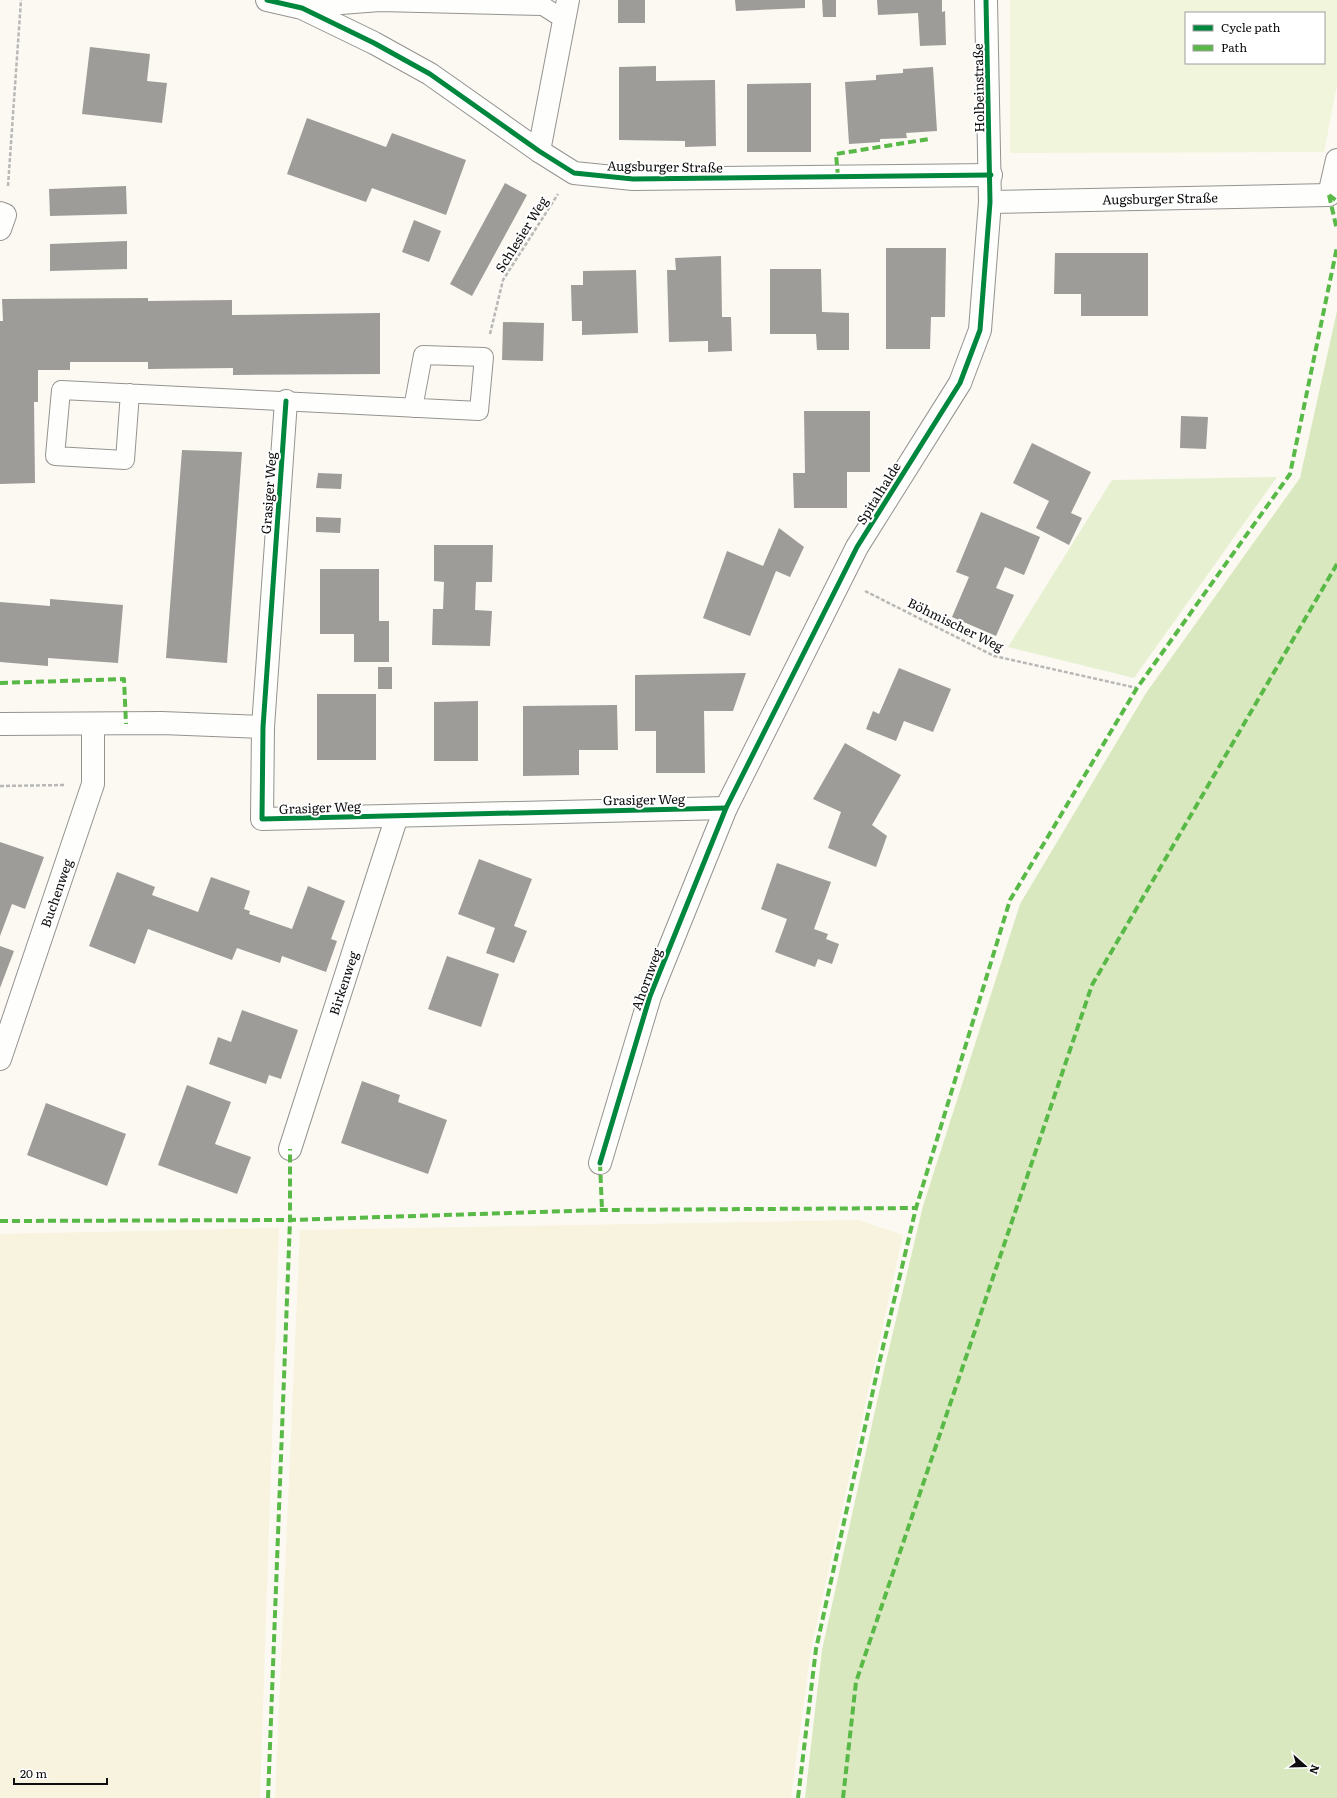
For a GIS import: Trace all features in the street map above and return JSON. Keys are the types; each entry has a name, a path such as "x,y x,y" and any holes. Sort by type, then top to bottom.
{"street":[{"name":"Augsburger Straße","path":"267,0 302,8 374,43 430,74 539,151 574,173 633,179 991,175"},
{"name":"Holbeinstraße","path":"986,0 991,175"},
{"path":"539,151 567,10"},
{"name":"Augsburger Straße","path":"990,202 1329,195 1337,160"},
{"name":"Spitalhalde","path":"726,808 857,547 960,383 980,330 991,175"},
{"name":"Grasiger Weg","path":"286,401 263,727 262,820 726,808"},
{"path":"0,724 93,725 162,723 263,727"},
{"name":"Buchenweg","path":"0,1059 93,784 93,725"},
{"name":"Ahornweg","path":"600,1162 650,996 726,808"},
{"name":"Birkenweg","path":"290,1150 397,816"}],"lane":[{"path":"302,8 380,2 543,6 567,10"},
{"path":"130,393 125,460 55,456 61,390 130,393 413,408 479,411 484,357 423,354 413,408"}],"path":[{"path":"2,219 21,0"},
{"path":"0,786 93,784"}],"shaded area":[{"path":"858,1220 903,1235 811,1649 791,1798 275,1798 300,1230"},
{"path":"279,1228 260,1798 0,1798 0,1234"}],"green space":[{"path":"1010,0 1337,0 1337,85 1324,152 1010,153"},
{"path":"1337,311 1337,1798 805,1798 822,1650 884,1370 923,1206 1020,904 1146,693 1300,478"},
{"path":"1277,477 1134,678 1008,647 1112,480"}],"building":[{"path":"618,0 645,0 645,23 618,23"},
{"path":"735,0 805,0 805,8 736,11"},
{"path":"822,0 836,0 836,17 823,17"},
{"path":"877,0 942,0 942,12 945,11 946,45 920,46 918,13 878,15"},
{"path":"90,47 150,54 147,81 167,83 162,123 82,114"},
{"path":"656,66 656,81 715,80 716,146 685,147 685,141 619,140 619,67"},
{"path":"933,67 937,131 906,133 907,138 880,139 880,142 849,144 845,82 876,80 876,75 903,73 903,69"},
{"path":"811,83 811,152 747,152 747,84"},
{"path":"307,118 386,147 392,133 466,160 446,215 372,188 366,202 287,174"},
{"path":"505,183 527,195 472,296 450,284"},
{"path":"126,186 127,214 50,216 49,189"},
{"path":"414,220 441,231 429,262 402,252"},
{"path":"127,241 127,269 50,271 50,244"},
{"path":"886,248 946,248 945,317 931,317 930,349 886,349"},
{"path":"1055,253 1148,253 1148,316 1081,316 1081,294 1054,294"},
{"path":"721,256 722,317 731,317 732,351 708,352 708,341 669,342 667,270 676,270 675,258"},
{"path":"770,269 821,269 822,312 849,313 849,350 817,350 816,334 770,334"},
{"path":"636,270 638,333 582,335 582,321 572,321 571,285 583,285 583,271"},
{"path":"148,298 148,301 232,300 232,315 380,313 380,374 233,375 233,368 148,369 148,362 70,362 70,370 38,370 38,402 34,402 35,483 0,484 0,321 3,321 2,299"},
{"path":"503,322 544,323 543,361 502,360"},
{"path":"804,411 870,411 870,472 847,472 847,508 794,508 793,473 805,473"},
{"path":"1181,416 1208,417 1206,449 1180,448"},
{"path":"1032,443 1091,472 1071,513 1082,518 1069,545 1036,528 1049,501 1013,483"},
{"path":"182,450 242,452 227,663 166,658"},
{"path":"318,473 342,474 341,489 316,488"},
{"path":"981,512 1040,537 1024,575 1005,567 996,588 1014,595 996,636 952,617 969,577 956,572"},
{"path":"316,517 341,518 340,533 316,532"},
{"path":"779,528 804,547 790,577 776,571 750,636 703,618 727,551 763,566"},
{"path":"434,545 493,545 492,582 476,582 475,610 492,611 490,646 432,645 433,609 443,609 444,582 434,581"},
{"path":"320,569 379,569 379,621 389,621 389,662 354,662 354,634 320,634"},
{"path":"50,599 123,605 118,663 48,658 48,666 0,662 0,602 50,606"},
{"path":"378,667 392,667 392,689 378,689"},
{"path":"899,668 951,689 933,732 904,721 896,741 866,729 873,711 879,714"},
{"path":"746,673 733,711 704,711 705,773 656,773 656,731 635,731 635,675"},
{"path":"317,694 376,694 376,760 317,760"},
{"path":"478,701 478,761 434,761 434,702"},
{"path":"617,705 618,750 579,750 579,775 523,776 523,706"},
{"path":"845,743 901,775 872,825 887,836 876,867 828,848 841,812 813,799"},
{"path":"0,842 44,857 25,909 12,904 0,936"},
{"path":"479,859 532,879 514,926 527,931 514,963 486,953 495,928 458,914"},
{"path":"777,863 831,882 814,929 828,934 826,939 839,944 832,964 818,959 815,967 775,952 787,919 761,909"},
{"path":"117,872 155,887 152,895 198,912 211,877 250,891 244,909 250,911 249,914 292,929 308,886 345,901 331,939 337,941 326,972 282,956 280,963 237,948 232,960 148,929 135,964 89,946"},
{"path":"0,946 14,951 0,988"},
{"path":"447,956 499,974 481,1027 428,1009"},
{"path":"242,1010 298,1030 281,1079 269,1075 266,1084 209,1064 218,1037 231,1042"},
{"path":"362,1081 400,1095 398,1102 447,1120 428,1174 341,1143"},
{"path":"187,1085 231,1102 215,1144 251,1157 237,1194 158,1165"},
{"path":"46,1103 126,1134 107,1186 27,1155"}],"marked path":[{"path":"838,177 836,154 929,139"},
{"path":"1329,195 1337,230"},
{"path":"1329,195 1337,201"},
{"path":"798,1798 816,1649 878,1368 916,1208 1010,900 1137,688 1290,474 1337,247"},
{"path":"843,1798 856,1682 1092,985 1337,564"},
{"path":"0,683 124,679 126,724"},
{"path":"268,1798 290,1220 290,1149"},
{"path":"600,1163 602,1210"},
{"path":"0,1221 290,1220 602,1210 916,1208"}],"cycle path":[{"path":"267,0 302,8 374,43 430,74 539,151 574,173 633,179 991,175"},
{"path":"600,1163 650,996 726,808 857,547 960,383 980,330 990,202 986,0"},
{"path":"286,401 263,727 262,819 726,808"}]}
